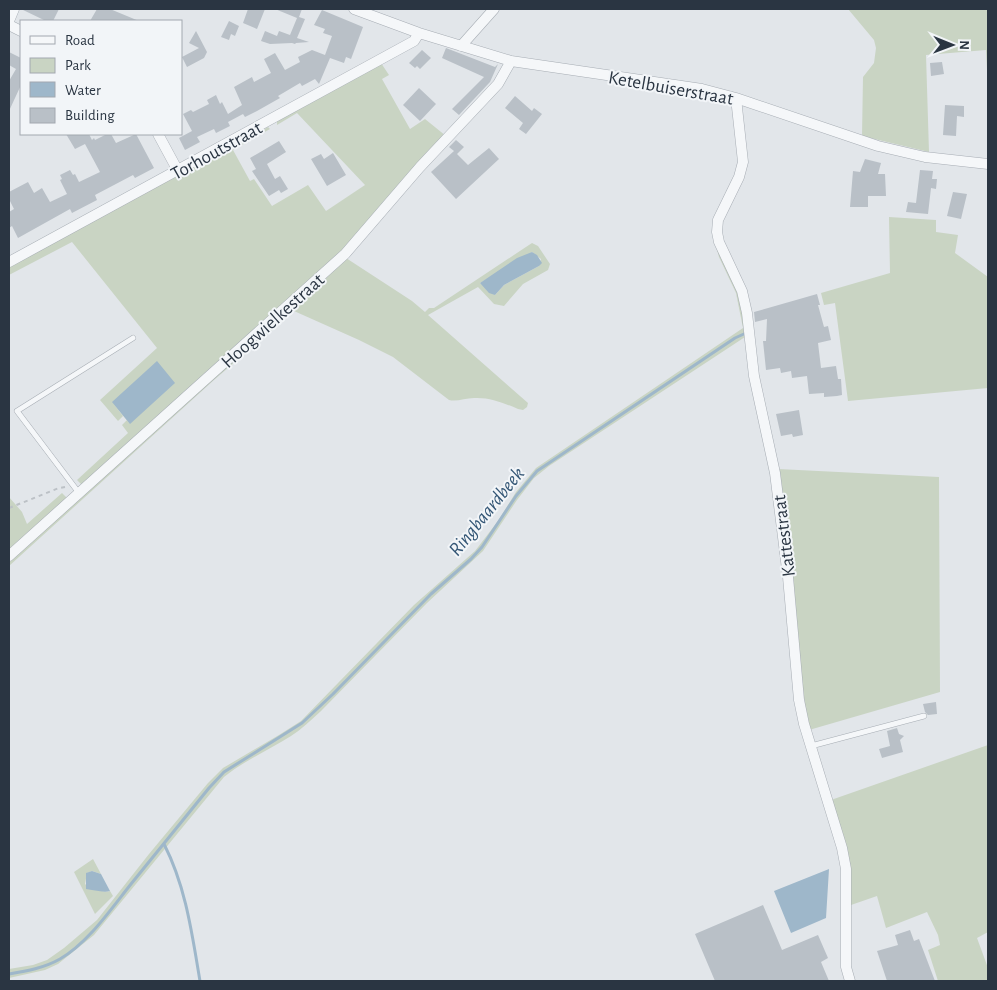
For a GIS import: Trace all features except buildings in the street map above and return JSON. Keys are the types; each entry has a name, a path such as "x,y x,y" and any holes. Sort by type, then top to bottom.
{"street":[{"path":"9,21 14,9"},
{"name":"Ketelbuiserstraat","path":"354,9 419,33 511,60 702,89 736,98 878,146 925,157 988,164"},
{"path":"461,46 494,9"},
{"name":"Torhoutstraat","path":"9,262 414,41 419,33"},
{"name":"Hoogwielkestraat","path":"9,556 78,490 345,254 420,167 498,84 511,60"},
{"name":"Kattestraat","path":"736,98 743,162 718,220 717,232 742,292 748,313 754,376 775,473 804,724 842,848 846,883 846,968 850,981"},
{"path":"159,135 178,171"}],"lane":[{"path":"78,490 17,411 132,338"},
{"path":"811,746 924,716"}],"path":[{"path":"9,508 60,488 78,490"}],"green space":[{"path":"848,9 988,9 988,89 986,50 926,55 929,152 862,136 863,77 874,63 876,48 874,40"},
{"path":"381,63 389,75 382,79 410,129 425,119 446,136 351,244 83,486 77,480 128,433 122,425 127,420 112,402 123,416 118,421 100,400 157,348 72,242 9,275 9,267 230,145 232,147 268,127 270,129 233,150 250,181 254,179 272,206 308,185 326,211 365,185 297,113 277,125 277,121"},
{"path":"889,217 936,220 936,232 958,235 955,253 988,277 988,388 848,401 835,303 824,305 821,293 890,273"},
{"path":"715,242 734,280 742,306 745,337 549,466 534,478 483,551 427,603 321,711 295,733 240,765 224,777 94,935 58,964 45,970 9,978 9,969 33,965 47,960 97,920 208,783 223,768 301,721 414,605 475,551 498,521 516,492 536,468 743,328 736,293 719,257"},
{"path":"532,243 538,246 550,264 548,270 523,284 504,306 494,304 478,287 428,315 528,403 527,407 523,410 518,409 485,398 449,400 393,357 294,311 214,380 9,566 9,560 346,258 412,301 425,312 429,308 434,308","holes":["532,252 541,259 539,266 504,285 495,295 480,283"]},
{"path":"778,469 939,477 940,692 809,730 802,686 789,542"},
{"path":"62,493 68,499 9,551 9,497 22,512 27,524"},
{"path":"988,745 988,932 977,938 988,968 988,981 938,981 928,950 940,945 938,935 927,912 886,928 877,896 851,905 831,800"},
{"path":"93,859 101,874 92,871 87,873 85,884 92,890 110,891 113,896 95,914 74,872"}],"water":[{"path":"532,252 537,255 542,263 504,285 495,295 489,293 480,283 517,258"},
{"path":"157,361 175,383 130,424 112,402"},
{"path":"829,869 826,918 791,933 774,891"},
{"path":"92,871 101,874 110,891 102,892 86,889 86,873"}],"waterway":[{"name":"Ringbaardbeek","path":"9,974 48,965 60,959 80,944 98,925 224,772 302,723 333,694 431,594 482,547 516,496 537,471 735,338 746,333"},
{"path":"164,844 172,860 183,894 200,981"}]}
